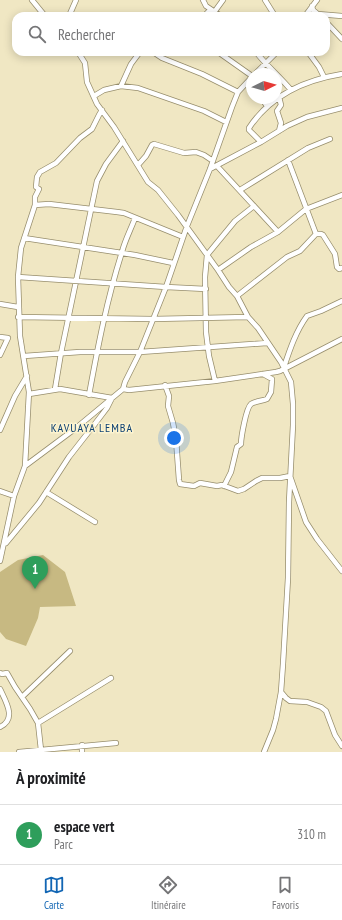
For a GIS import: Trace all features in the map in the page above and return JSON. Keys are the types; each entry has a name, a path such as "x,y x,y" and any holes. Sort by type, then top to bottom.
{"street":[{"path":"32,0 42,12"},
{"path":"71,12 76,0"},
{"path":"203,0 206,6 215,11"},
{"path":"215,11 223,0"},
{"path":"265,0 272,12"},
{"path":"313,3 313,10 315,12"},
{"path":"307,12 313,3"},
{"path":"208,12 215,11"},
{"path":"330,15 342,16"},
{"path":"330,26 342,39"},
{"path":"81,56 85,63 87,82 94,96 148,182 158,190 237,296 248,317 258,328 267,343 282,362 291,382 293,404 288,578 281,692 273,730 264,752"},
{"path":"122,86 131,64 137,56"},
{"path":"159,56 202,74 238,92"},
{"path":"223,56 246,74"},
{"path":"259,56 280,76 291,90"},
{"path":"262,68 273,56"},
{"path":"311,56 324,77"},
{"path":"282,96 291,90 324,77 342,74"},
{"path":"24,466 76,428 123,389 140,352 166,287 186,226 210,169 238,92 246,83"},
{"path":"94,96 104,90 122,86 138,88 204,111 226,122"},
{"path":"261,142 249,130 249,128 270,104"},
{"path":"279,131 281,123 277,111 281,104"},
{"path":"210,169 307,117 342,108"},
{"path":"0,561 14,496 24,466 29,394 18,317 18,277 21,248 35,205 35,197 39,189 36,187 37,177 40,172 56,163 80,138 92,129 102,110"},
{"path":"240,190 308,148 330,139"},
{"path":"55,389 68,318 97,181 106,164 123,141"},
{"path":"138,165 154,144 182,153 199,153 213,161"},
{"path":"288,160 316,234"},
{"path":"217,166 278,232"},
{"path":"218,270 247,250 278,232 306,209 342,195"},
{"path":"35,205 49,204 117,212 183,237"},
{"path":"214,381 205,318 207,255 236,221 254,206"},
{"path":"89,395 104,318 121,254 135,218"},
{"path":"316,234 323,235 335,254 337,267 339,269 342,268"},
{"path":"237,296 287,257 300,251 316,234"},
{"path":"24,238 174,263"},
{"path":"18,277 76,282 206,289"},
{"path":"284,367 298,329 307,316 342,301"},
{"path":"0,304 18,307"},
{"path":"18,317 153,319 248,317"},
{"path":"0,338 8,338 0,355"},
{"path":"123,389 129,390 214,381 280,371 284,367 342,339"},
{"path":"24,356 61,353 140,352 267,343"},
{"path":"224,486 231,472 237,447 241,444 243,427 250,406 254,403 269,398 272,379 262,374"},
{"path":"0,430 15,396 27,376"},
{"path":"165,385 168,396 168,406 176,439 179,482 194,486 200,483 224,486 238,491 262,478 280,478 290,476"},
{"path":"29,394 55,389 112,398"},
{"path":"6,543 30,515 69,457 107,408 112,398"},
{"path":"290,476 306,522 317,539 342,571"},
{"path":"0,491 14,496"},
{"path":"46,492 94,522"},
{"path":"22,697 70,651"},
{"path":"0,673 7,673 9,675 38,723 41,751"},
{"path":"38,723 111,678"},
{"path":"0,689 9,709 8,720 6,724 0,727"},
{"path":"281,692 290,701 307,702 321,707 326,711 335,735 342,746"},
{"path":"19,752 116,743"},
{"path":"82,745 82,752"}],"shaded area":[{"path":"43,555 65,572 76,606 40,607 38,618 26,646 6,639 0,632 0,572 18,560"}],"place":[{"name":"espace vert","path":"35,589"}],"district":[{"name":"KAVUAYA LEMBA","path":"92,428"}]}
